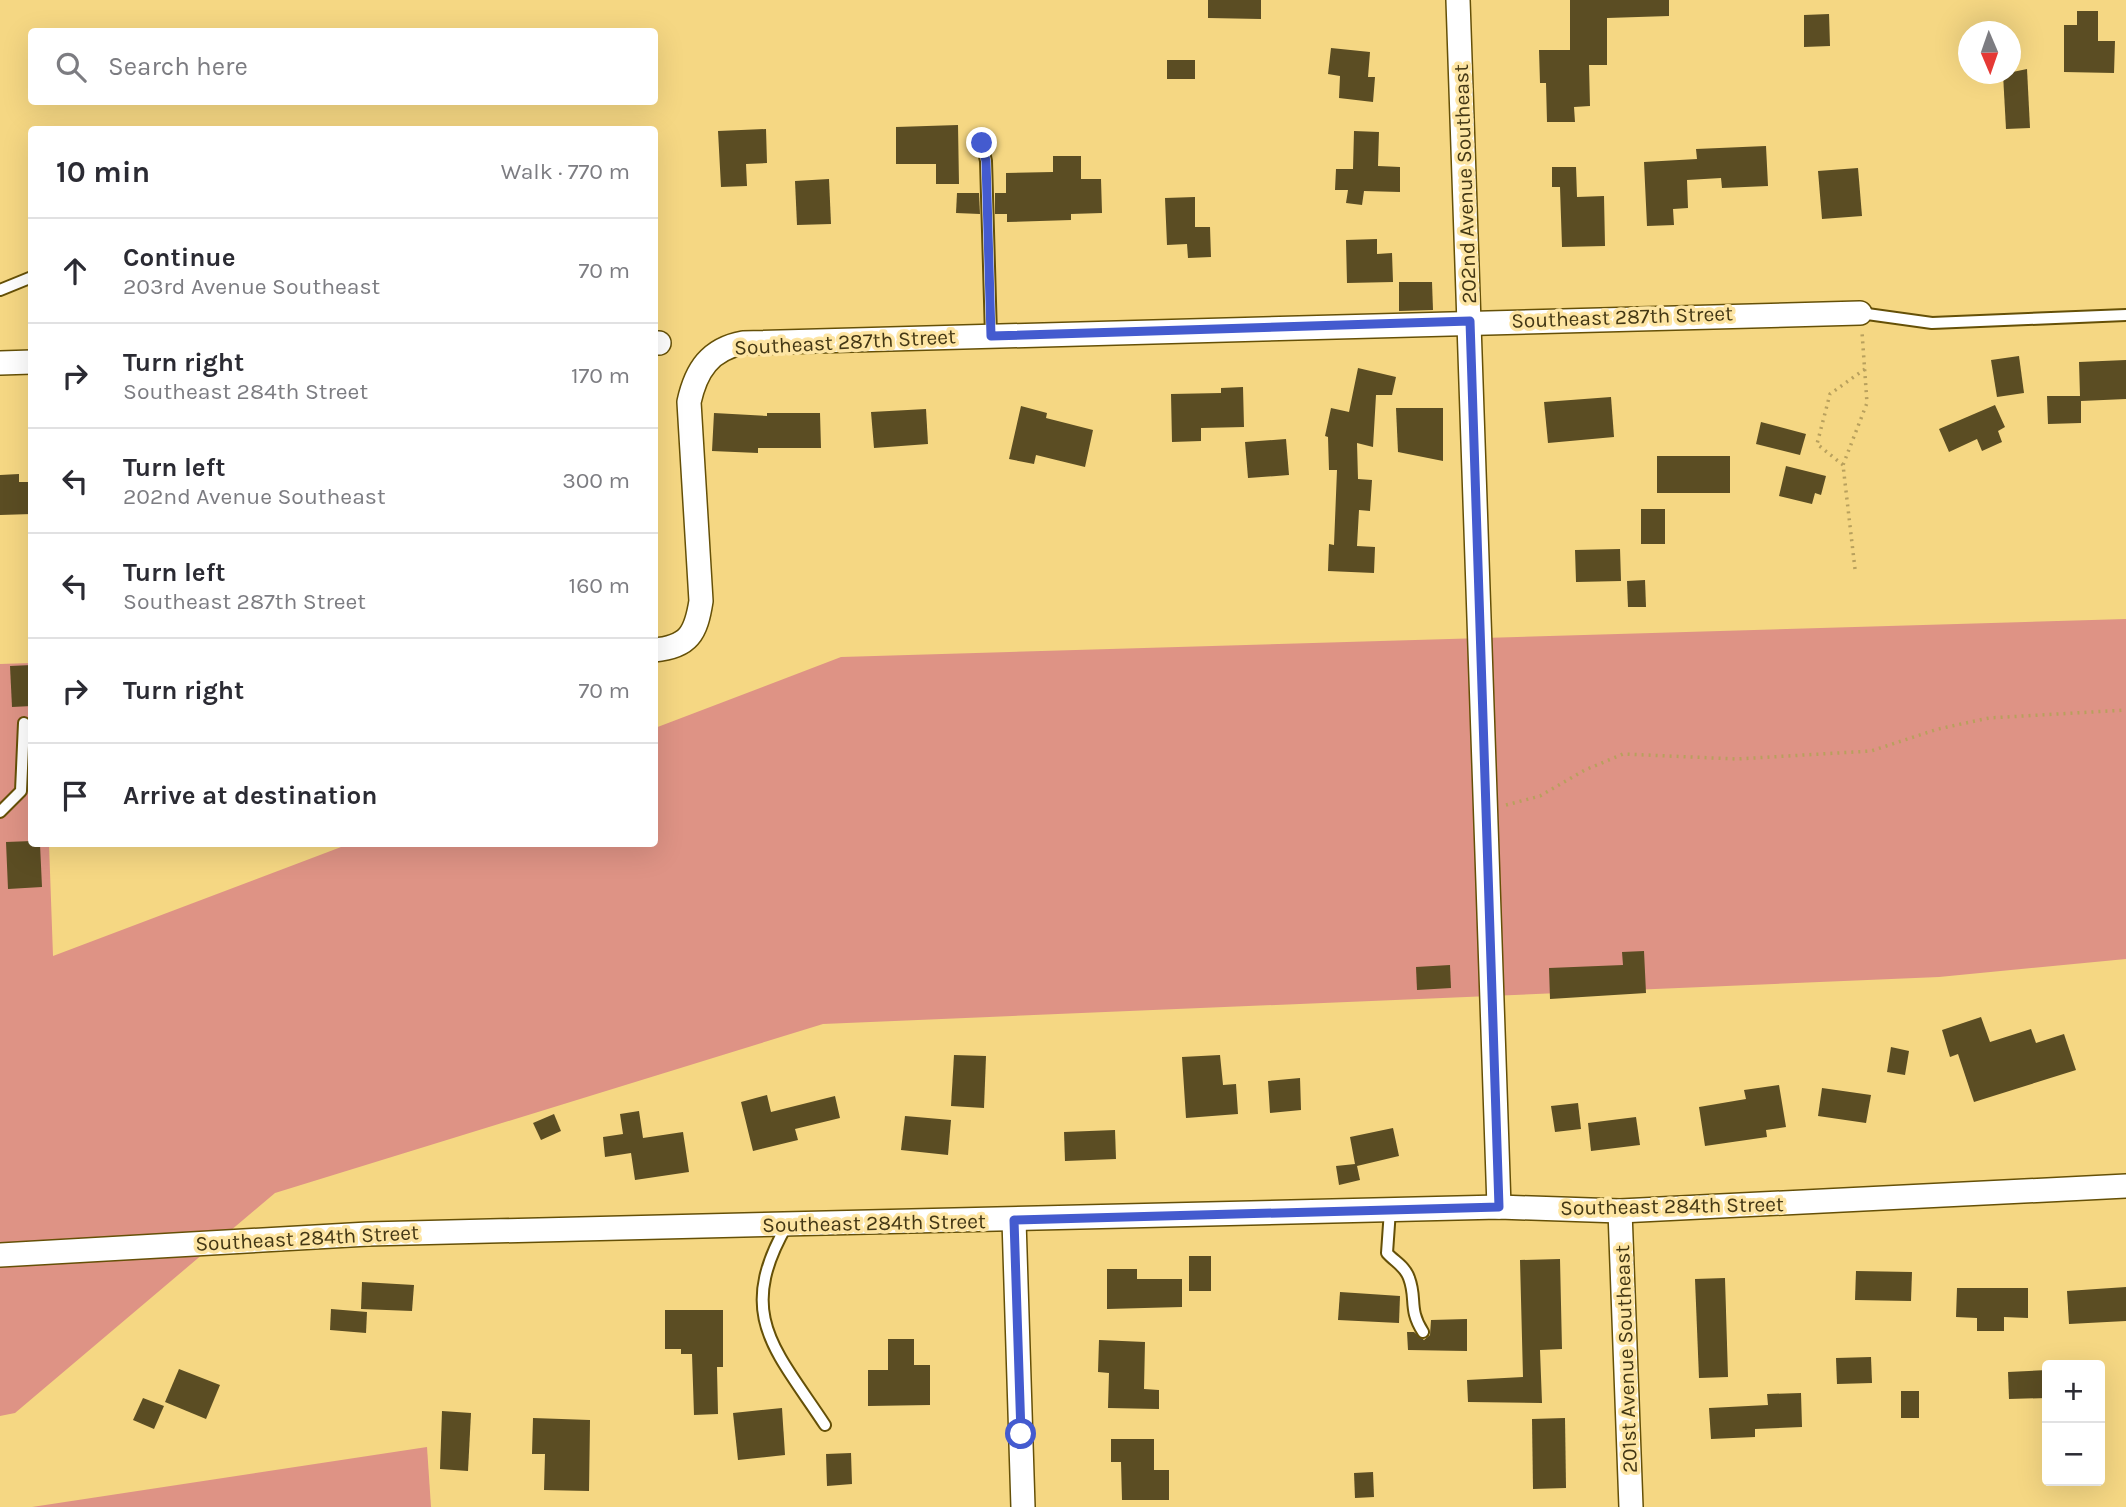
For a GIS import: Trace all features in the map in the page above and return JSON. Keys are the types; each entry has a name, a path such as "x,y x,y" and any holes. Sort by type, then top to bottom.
{"street":[{"name":"202nd Avenue Southeast","path":"1458,0 1499,1207"},
{"name":"Southeast 287th Street","path":"658,650 674,648 691,636 701,601 689,402 693,381 713,353 726,346 743,343 1470,321 1860,313"},
{"path":"0,362 28,362"},
{"name":"Southeast 284th Street","path":"0,1255 368,1234 1499,1207 1620,1211 2126,1186"},
{"name":"201st Avenue Southeast","path":"1620,1211 1631,1507"},
{"path":"1014,1220 1023,1507"}],"lane":[{"path":"982,143 986,161 991,336"},
{"path":"0,290 28,279"},
{"path":"1860,313 1932,323 2126,315"},
{"path":"0,813 21,791 24,723"},
{"path":"1390,1210 1387,1253 1402,1266 1410,1280 1413,1316 1423,1332"},
{"path":"787,1225 769,1255 760,1303 773,1347 825,1425"}],"path":[{"path":"1855,569 1843,465 1867,402 1860,313"},
{"path":"1843,465 1818,444 1830,394 1865,369"},
{"path":"1486,807 1517,804 1540,796 1585,770 1623,754 1737,759 1871,751 1938,729 1989,718 2126,710"}],"shaded area":[{"path":"2126,619 2126,959 1939,977 823,1024 275,1193 15,1413 0,1416 0,664 28,663 28,847 49,847 53,956 341,847 658,847 658,727 841,657"},
{"path":"427,1447 431,1507 32,1507"}],"building":[{"path":"1208,0 1261,0 1261,19 1208,18"},
{"path":"1570,0 1669,0 1669,16 1607,18 1607,65 1589,65 1590,106 1574,107 1575,122 1547,122 1546,83 1540,83 1539,50 1570,50"},
{"path":"2077,11 2098,11 2098,41 2115,41 2114,73 2064,72 2064,25 2077,25"},
{"path":"1829,14 1830,46 1804,47 1804,15"},
{"path":"1331,48 1370,52 1368,77 1375,77 1373,102 1339,98 1340,76 1328,74"},
{"path":"1167,60 1195,60 1195,79 1167,79"},
{"path":"2027,69 2030,128 2006,129 2004,84 2021,84 2021,70"},
{"path":"958,125 959,184 936,184 936,164 896,164 896,127"},
{"path":"766,129 767,163 746,164 747,186 721,187 718,131"},
{"path":"1354,131 1379,132 1378,166 1400,167 1400,192 1364,191 1362,205 1346,203 1348,190 1335,190 1336,169 1353,169"},
{"path":"1766,146 1768,186 1722,188 1721,178 1687,180 1688,208 1673,209 1674,225 1647,226 1644,162 1697,159 1696,149"},
{"path":"1053,156 1081,156 1081,179 1101,179 1102,213 1071,214 1071,220 1007,222 1007,214 995,214 995,193 1006,193 1006,173 1053,172"},
{"path":"1552,167 1576,167 1577,197 1604,196 1605,246 1562,247 1560,187 1552,187"},
{"path":"1858,168 1862,216 1822,219 1818,171"},
{"path":"829,179 831,224 797,225 795,181"},
{"path":"957,193 979,193 980,214 956,213"},
{"path":"1195,197 1195,227 1210,227 1211,257 1188,258 1187,244 1167,245 1165,198"},
{"path":"1377,239 1377,254 1392,253 1393,282 1347,283 1346,240"},
{"path":"1399,282 1432,282 1433,310 1399,311"},
{"path":"2019,356 2024,393 1997,397 1991,360"},
{"path":"2126,360 2126,399 2081,401 2081,423 2048,424 2047,396 2080,396 2079,362"},
{"path":"1358,368 1396,377 1392,395 1376,395 1373,447 1357,443 1358,479 1372,480 1370,511 1359,510 1357,546 1375,547 1374,573 1328,571 1329,544 1334,545 1337,470 1329,470 1328,437 1325,436 1331,408 1349,412"},
{"path":"1243,387 1244,427 1201,428 1201,441 1172,442 1171,394 1221,393 1221,388"},
{"path":"1611,397 1614,437 1548,443 1544,402"},
{"path":"1995,405 2005,427 1998,431 2002,442 1982,451 1977,439 1949,452 1939,429"},
{"path":"1021,406 1047,413 1046,418 1093,430 1085,467 1036,455 1034,464 1009,459"},
{"path":"1396,408 1443,408 1443,461 1398,452"},
{"path":"926,409 928,444 874,448 871,412"},
{"path":"714,413 767,416 767,413 820,413 821,448 758,448 758,453 712,451"},
{"path":"1761,422 1806,434 1800,455 1756,444"},
{"path":"1286,439 1289,475 1248,478 1245,442"},
{"path":"1657,456 1730,456 1730,493 1657,493"},
{"path":"1786,466 1826,476 1821,495 1815,493 1812,504 1779,496"},
{"path":"19,474 19,482 28,482 28,514 0,515 0,475"},
{"path":"1641,509 1665,509 1665,544 1641,544"},
{"path":"1620,549 1621,581 1576,582 1575,550"},
{"path":"1645,580 1646,607 1628,607 1627,581"},
{"path":"28,665 28,706 12,707 10,666"},
{"path":"28,841 28,847 40,847 42,887 8,889 6,842"},
{"path":"1644,951 1646,993 1550,999 1549,968 1623,965 1622,952"},
{"path":"1450,965 1451,988 1417,990 1416,967"},
{"path":"1981,1017 1990,1042 2031,1029 2036,1043 2064,1034 2076,1070 1974,1102 1958,1054 1950,1057 1942,1030"},
{"path":"1891,1047 1909,1051 1905,1075 1887,1072"},
{"path":"954,1055 986,1056 984,1108 951,1106"},
{"path":"1220,1055 1223,1085 1236,1084 1238,1114 1186,1118 1182,1057"},
{"path":"1300,1078 1301,1110 1270,1113 1268,1081"},
{"path":"1779,1085 1786,1127 1766,1130 1767,1137 1705,1146 1699,1107 1746,1099 1744,1090"},
{"path":"1822,1088 1871,1095 1866,1123 1818,1116"},
{"path":"767,1095 771,1112 835,1096 840,1118 795,1129 798,1140 753,1151 741,1102"},
{"path":"1578,1103 1581,1129 1555,1132 1551,1106"},
{"path":"639,1111 643,1138 683,1132 689,1172 635,1180 631,1153 605,1157 603,1137 623,1134 620,1114"},
{"path":"554,1114 561,1131 541,1140 533,1123"},
{"path":"905,1116 951,1120 948,1155 901,1150"},
{"path":"1636,1117 1640,1145 1591,1151 1588,1123"},
{"path":"1393,1128 1399,1156 1357,1166 1360,1180 1339,1185 1336,1166 1355,1164 1350,1137"},
{"path":"1115,1130 1116,1159 1065,1161 1064,1132"},
{"path":"1189,1256 1211,1256 1211,1291 1189,1291"},
{"path":"1560,1259 1562,1349 1540,1350 1542,1403 1468,1402 1467,1380 1523,1377 1520,1260"},
{"path":"1107,1269 1137,1269 1137,1279 1182,1279 1182,1307 1107,1309"},
{"path":"1856,1271 1912,1272 1911,1301 1855,1300"},
{"path":"1725,1278 1728,1377 1699,1378 1695,1279"},
{"path":"362,1282 414,1285 412,1311 361,1309"},
{"path":"2126,1287 2126,1321 2069,1324 2067,1291"},
{"path":"1957,1288 2028,1288 2028,1318 2004,1317 2004,1331 1977,1331 1977,1318 1956,1317"},
{"path":"1340,1292 1400,1296 1399,1323 1338,1320"},
{"path":"331,1309 367,1312 366,1333 330,1330"},
{"path":"665,1310 723,1310 723,1367 717,1367 718,1414 694,1415 692,1354 681,1354 681,1349 665,1349"},
{"path":"1467,1319 1467,1351 1408,1350 1407,1332 1414,1332 1424,1340 1430,1335 1431,1320"},
{"path":"888,1339 914,1339 914,1365 930,1365 930,1405 868,1406 868,1370 888,1370"},
{"path":"1099,1340 1145,1342 1144,1389 1159,1390 1159,1409 1108,1408 1109,1373 1098,1372"},
{"path":"1871,1357 1872,1383 1837,1384 1836,1358"},
{"path":"179,1369 220,1385 206,1419 165,1402"},
{"path":"2042,1370 2042,1398 2009,1399 2008,1372"},
{"path":"1901,1391 1919,1391 1919,1418 1901,1418"},
{"path":"1801,1393 1802,1427 1755,1429 1755,1437 1711,1439 1709,1408 1768,1405 1767,1394"},
{"path":"143,1398 164,1406 154,1429 133,1420"},
{"path":"782,1408 785,1455 738,1460 733,1413"},
{"path":"442,1411 471,1413 468,1471 440,1469"},
{"path":"533,1418 590,1420 589,1491 544,1490 545,1454 532,1454"},
{"path":"1565,1418 1566,1488 1533,1489 1532,1419"},
{"path":"1111,1439 1154,1439 1154,1470 1169,1470 1169,1500 1122,1500 1121,1462 1111,1462"},
{"path":"851,1453 852,1484 827,1486 826,1454"},
{"path":"1373,1472 1374,1497 1355,1498 1354,1473"}],"route":[{"path":"982,143 986,161 991,336 1470,321 1499,1207 1014,1220 1021,1434"}]}
